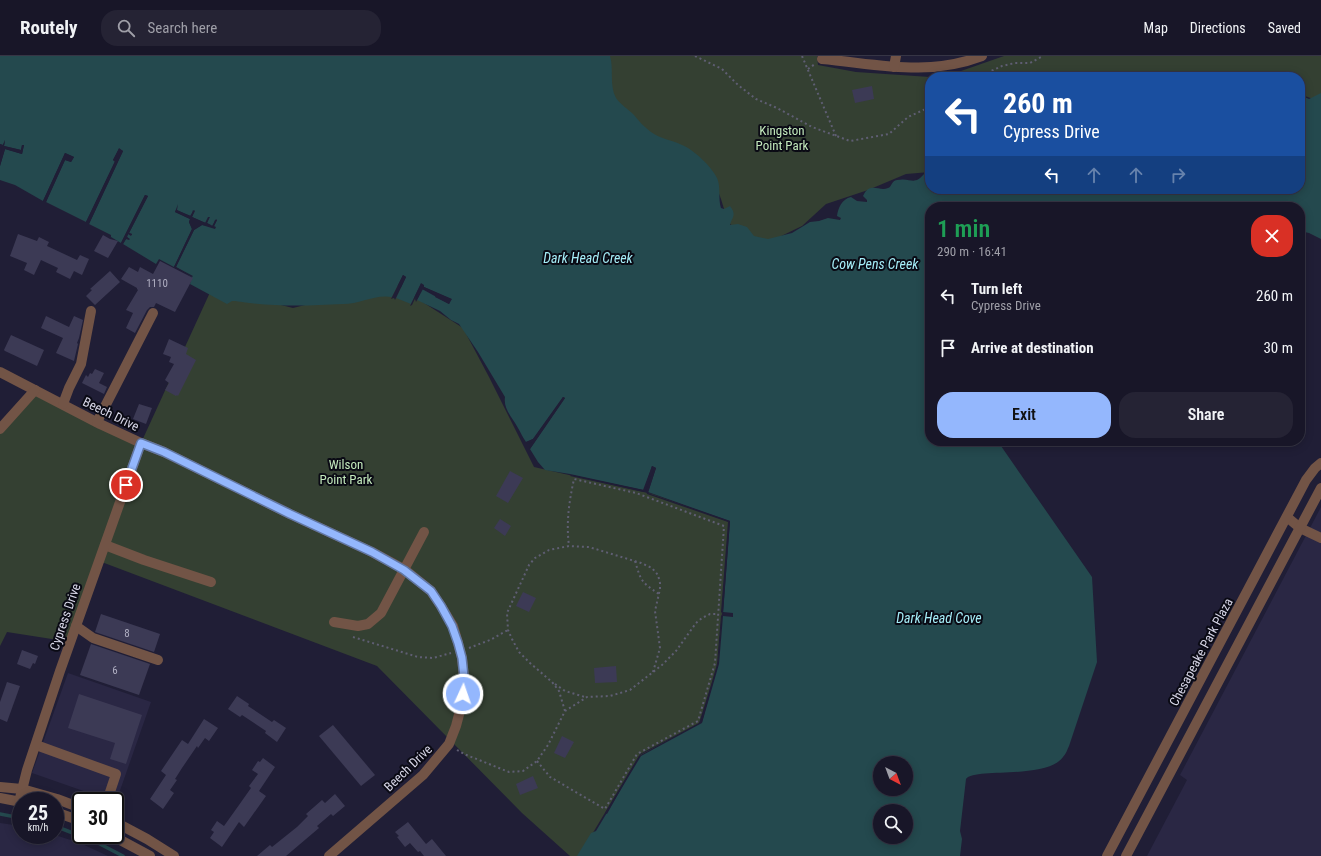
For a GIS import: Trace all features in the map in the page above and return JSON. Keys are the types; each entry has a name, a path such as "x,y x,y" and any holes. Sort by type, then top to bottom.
{"street":[{"path":"894,67 896,56"},
{"path":"822,57 894,67 936,68 982,56"},
{"path":"63,404 81,364 91,311"},
{"path":"97,422 153,313"},
{"name":"Beech Drive","path":"0,372 97,422 164,452 290,514 372,552 404,570 431,591 452,626 460,651 464,677 463,694 456,726 449,744 423,775 329,856"},
{"path":"0,428 35,390"},
{"name":"Cypress Drive","path":"22,792 76,626 141,443"},
{"name":"Chesapeake Park Plaza","path":"1107,856 1306,480 1321,463"},
{"path":"1126,856 1321,488"},
{"path":"1287,517 1300,528 1321,538"},
{"path":"334,622 358,626 368,624 381,613 424,532"},
{"path":"105,545 144,560 211,582"},
{"path":"76,626 93,638 158,660"},
{"path":"36,745 116,774 110,792"},
{"path":"0,787 22,789 72,805"},
{"path":"0,798 12,800"},
{"path":"124,826 147,838 174,856"},
{"path":"124,842 150,856"}],"path":[{"path":"695,56 722,69 738,85 756,99 777,108 812,127 850,141 889,134 908,117 925,109"},
{"path":"802,56 836,136"},
{"path":"989,72 1002,66 1015,63 1030,63 1042,56"},
{"path":"537,761 550,777 605,810 637,754 698,721 715,664 724,526 636,493 574,479 569,500 567,522 569,546"},
{"path":"653,672 660,648 656,623 656,611 660,583 658,575 652,568 635,561 589,547 569,546 549,550 535,558 529,565 507,613 508,630 519,652 564,691 587,697 610,696 630,690 662,665 676,651 696,623 710,614 718,614"},
{"path":"635,561 641,579 646,586 659,594"},
{"path":"353,637 418,657 433,658 460,651 490,640 508,630"},
{"path":"552,682 559,691 565,711"},
{"path":"449,744 464,754 510,772 523,770 537,761 548,745 565,711 587,697"}],"shaded area":[{"path":"1321,507 1321,856 1147,856 1187,780 1180,775"},
{"path":"68,673 151,702 120,792 86,792 32,773"},
{"path":"0,823 12,825 12,844 64,844 64,838 72,840 72,844 82,844 108,856 0,856"}],"green space":[{"name":"Kingston Point Park","path":"591,56 817,56 818,65 856,72 925,77 925,172 906,174 868,190 826,204 802,226 775,239 758,241 742,235 728,222 712,175 651,135 606,94"},
{"path":"1004,56 1321,56 1321,102 1305,96 1305,72 956,72"},
{"name":"Wilson Point Park","path":"393,283 463,328 534,467 652,494 729,522 718,663 699,723 639,756 579,856 570,856 522,813 377,666 99,561 71,642 7,632 0,646 0,429 35,390 141,443 212,288 293,308"}],"water":[{"name":"Dark Head Creek","path":"0,56 610,56 614,93 622,105 651,132 687,147 697,154 706,164 717,178 721,208 724,209 730,206 733,212 730,225 738,224 747,227 754,236 768,239 792,233 810,222 828,218 840,220 841,218 837,216 838,210 841,204 848,198 851,197 857,201 867,202 863,196 869,189 885,189 897,180 902,179 915,181 925,173 925,194 1305,194 1305,97 1309,99 1321,93 1321,239 1305,232 1305,202 925,202 925,446 1001,446 1092,577 1097,662 1066,753 1055,764 1042,768 1028,771 983,774 966,779 960,831 962,839 960,856 577,856 591,833 596,831 641,756 702,723 719,664 723,616 733,617 733,613 723,612 730,521 648,492 656,468 652,466 644,490 545,470 530,449 565,398 563,397 533,439 526,442 505,406 505,397 459,324 451,320 440,311 417,300 422,289 449,304 451,299 424,287 421,284 411,304 396,298 406,277 403,275 392,297 386,296 349,304 330,305 276,305 235,301 227,304 190,284 192,277 176,267 194,230 202,225 213,226 207,223 209,217 206,223 192,217 193,210 191,216 176,210 175,212 190,219 189,222 192,229 174,267 159,259 156,264 123,244 126,239 129,239 127,237 128,234 132,235 129,233 148,196 145,195 121,243 111,237 111,235 89,224 123,151 119,149 113,160 115,161 86,222 46,202 65,160 71,162 74,157 65,153 43,201 15,185 0,180 0,166 5,149 22,154 24,145 22,145 21,150 4,146 5,140 3,145 0,144"}],"pier":[{"path":"5,140 4,146 21,150 22,145 24,145 22,154 5,149 0,166 2,148 0,147 0,144 3,145"},
{"path":"119,148 123,151 89,224 86,222 115,162 113,160"},
{"path":"65,153 74,157 71,162 65,160 46,202 43,201"},
{"path":"145,195 148,196 129,233 132,234 131,236 128,234 127,237 130,239 126,239 123,244 121,243"},
{"path":"178,204 177,210 190,216 194,210 195,211 192,217 205,223 208,217 210,217 207,223 212,226 216,219 217,220 214,226 216,227 215,229 202,225 194,230 176,267 193,276 192,277 174,267 192,229 189,222 190,219 175,212"},
{"path":"403,275 406,277 395,300 394,298 391,299"},
{"path":"421,283 424,287 452,299 449,304 435,297 436,295 423,289 416,302 415,299 421,286 412,305 410,306"},
{"path":"563,397 565,398 530,449 529,447 532,442 527,444 526,442 533,439"},
{"path":"652,466 656,468 648,493 730,521 723,614 721,612 728,522 647,494 646,491 654,469 644,492 570,476 643,490"},
{"path":"723,614 718,664 702,722 640,755 607,814 605,813 640,754 701,722 717,664 721,616"}],"building":[{"path":"872,86 874,99 855,103 852,90"},
{"path":"18,234 37,241 39,237 49,242 47,246 77,260 80,255 89,259 82,275 74,271 70,279 56,272 58,268 41,260 34,275 24,270 27,263 10,256"},
{"path":"103,235 118,241 108,258 94,251"},
{"path":"160,261 193,278 175,312 156,303 154,307 150,307 147,310 135,333 126,328 133,313 126,310 138,290 121,279 129,267 138,272 140,267 153,274"},
{"path":"110,271 120,282 95,305 86,296 92,290 90,289"},
{"path":"46,316 69,327 74,316 83,320 74,361 56,353 63,338 41,328"},
{"path":"11,335 44,350 37,366 4,350"},
{"path":"169,339 188,348 186,354 196,360 178,396 165,390 169,383 165,380 174,364 169,362 171,357 163,354"},
{"path":"95,369 104,373 99,383 107,387 104,394 82,383 86,375 88,377"},
{"path":"139,404 152,408 146,424 133,419"},
{"path":"510,471 523,478 508,503 496,496"},
{"path":"500,519 511,526 505,536 494,528"},
{"path":"523,592 536,598 529,612 516,606"},
{"path":"101,614 160,634 154,652 95,632"},
{"path":"91,644 150,664 139,695 80,675"},
{"path":"22,650 38,656 35,664 33,663 30,669 17,664"},
{"path":"616,666 617,682 595,683 594,668"},
{"path":"7,682 20,686 7,722 0,719 0,702"},
{"path":"79,694 142,715 126,764 110,759 115,743 68,728"},
{"path":"237,696 249,704 248,706 272,722 274,720 286,728 277,742 265,733 266,731 242,715 240,717 228,709"},
{"path":"204,719 218,728 209,741 205,738 198,748 197,746 182,768 175,779 177,780 170,790 174,793 163,809 150,799 166,775 161,771 182,740 188,744"},
{"path":"333,725 375,775 361,786 319,736"},
{"path":"562,736 574,742 565,758 554,753"},
{"path":"263,758 275,767 259,791 266,796 244,827 239,822 222,847 210,838 214,832 211,830 217,821 224,826 251,788 249,786 258,774 252,770 258,761 260,762"},
{"path":"533,776 538,788 520,795 516,784"},
{"path":"335,794 345,806 333,816 331,814 317,826 319,828 286,856 257,856 270,845 272,847 297,827 308,816 306,814 322,800 325,803"},
{"path":"408,822 426,844 432,839 446,856 424,856 410,843 405,847 395,832"}],"waterway":[{"path":"0,814 12,816"},
{"path":"64,830 98,843 123,856"}],"route":[{"path":"126,485 141,443 154,447 215,478 372,552 404,570 431,591 452,626 462,658 464,677 463,694"}],"water label":[{"name":"Cow Pens Creek","path":"875,264"},
{"name":"Dark Head Cove","path":"939,618"}]}
